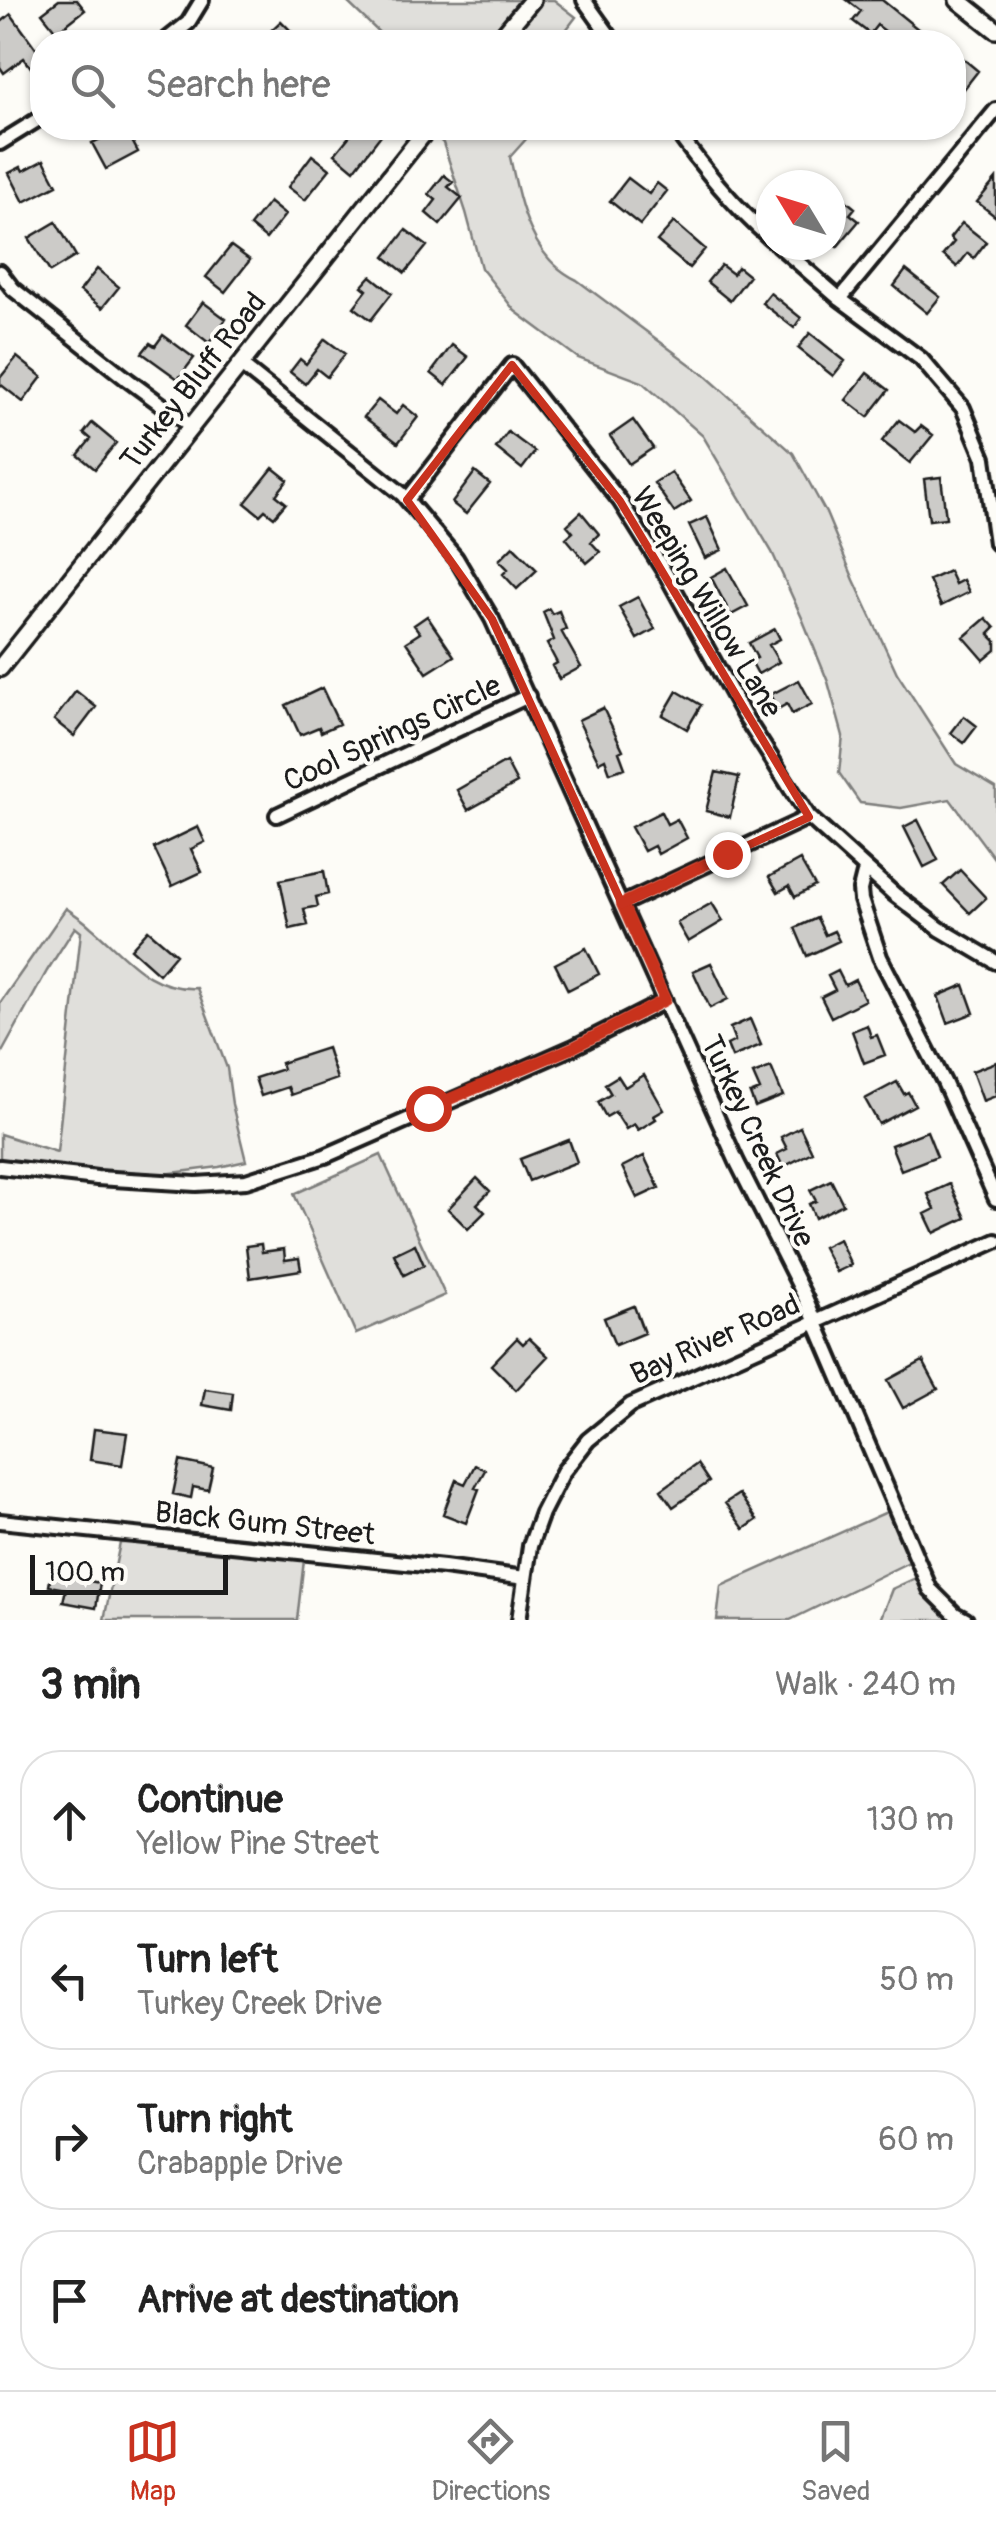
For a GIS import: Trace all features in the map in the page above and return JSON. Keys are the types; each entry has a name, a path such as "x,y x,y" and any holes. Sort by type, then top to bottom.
{"street":[{"path":"179,30 202,0"},
{"path":"507,30 532,0"},
{"path":"584,0 605,30"},
{"path":"958,0 996,30"},
{"path":"840,299 996,110"},
{"path":"0,142 30,123"},
{"name":"Turkey Bluff Road","path":"0,668 419,140"},
{"path":"683,140 706,172 756,226"},
{"path":"795,260 920,359 964,408 984,458 996,543"},
{"path":"0,272 13,289 192,427"},
{"name":"Turkey Creek Drive","path":"242,364 407,500 456,558 492,619 737,1162 816,1322 930,1589 966,1620"},
{"name":"Weeping Willow Lane","path":"407,500 512,365 620,501 667,576 743,714 809,818 865,870 940,929 996,962"},
{"name":"Cool Springs Circle","path":"277,814 528,696"},
{"path":"622,904 809,818"},
{"path":"865,870 861,900 880,957 944,1082 996,1199"},
{"path":"0,1167 196,1184 246,1181 324,1156 574,1047 665,1000"},
{"name":"Bay River Road","path":"519,1620 530,1546 562,1472 588,1440 631,1405 996,1241"},
{"name":"Black Gum Street","path":"0,1521 444,1566 526,1578"}],"highlighted area":[{"path":"512,365 620,501 809,817 622,904 492,619 407,500"}],"shaded area":[{"path":"345,0 522,0 497,30 376,30"},
{"path":"542,0 554,0 576,17 566,30 517,30"},
{"path":"440,140 525,140 510,157 530,228 548,258 706,376 793,453 826,513 897,673 956,764 996,788 996,861 950,799 901,808 860,803 839,773 843,736 828,682 802,618 772,552 703,436 642,382 578,358 515,311 481,268"},
{"path":"66,908 151,977 164,984 197,988 227,1068 246,1161 156,1175 0,1160 0,1134 57,1152 81,932 75,927 0,1056 0,1003"},
{"path":"381,1155 445,1295 356,1334 294,1194"},
{"path":"889,1511 911,1561 790,1620 717,1620 721,1586"},
{"path":"120,1543 304,1560 297,1620 104,1620"},
{"path":"918,1577 923,1591 951,1620 880,1620 892,1589"}],"building":[{"path":"59,0 77,0 85,10 60,30 42,13"},
{"path":"847,0 882,0 919,30 883,30 877,25 873,30 865,30 853,21 861,11"},
{"path":"11,14 30,40 30,66 24,58 4,73 0,67 0,23"},
{"path":"281,21 290,30 272,30"},
{"path":"966,61 978,71 966,86"},
{"path":"132,140 138,152 106,169 92,143"},
{"path":"346,140 377,140 354,170 335,154"},
{"path":"312,155 330,169 305,200 288,187"},
{"path":"44,160 57,185 24,202 9,173"},
{"path":"444,175 453,182 448,187 462,198 440,225 426,213 436,200 429,194"},
{"path":"628,178 649,194 657,183 667,191 640,225 610,201"},
{"path":"996,179 996,217 977,202"},
{"path":"846,201 855,208 850,214 859,221 846,236"},
{"path":"269,202 285,215 266,239 250,226"},
{"path":"56,222 76,256 50,272 29,238"},
{"path":"674,222 705,249 689,268 657,241"},
{"path":"962,223 986,242 974,258 968,253 957,267 943,255"},
{"path":"406,230 427,246 405,273 385,257"},
{"path":"231,246 250,260 225,292 206,277"},
{"path":"721,265 733,274 738,267 749,276 730,301 707,282"},
{"path":"97,269 119,287 102,308 80,291"},
{"path":"906,270 940,297 927,313 894,286"},
{"path":"371,276 392,293 371,320 354,307 367,290 362,286"},
{"path":"770,293 801,318 794,328 762,303"},
{"path":"203,302 226,319 209,343 186,325"},
{"path":"810,333 845,361 833,376 798,348"},
{"path":"163,335 194,358 178,379 142,353 150,343 155,346"},
{"path":"325,339 345,354 327,377 317,369 305,384 290,372 300,359 306,364"},
{"path":"452,345 468,357 446,385 431,373"},
{"path":"17,357 42,377 23,402 0,384 0,378"},
{"path":"867,373 889,390 868,417 846,400"},
{"path":"378,400 396,414 403,405 418,417 398,443 364,417"},
{"path":"633,420 653,448 629,464 610,436"},
{"path":"899,420 915,432 921,426 933,435 910,463 882,441"},
{"path":"92,423 116,443 95,469 78,455 91,439 84,433"},
{"path":"508,432 535,452 522,469 496,448"},
{"path":"273,468 288,480 276,495 286,503 274,517 265,510 260,515 245,503"},
{"path":"475,472 490,484 466,514 452,503"},
{"path":"671,472 691,501 674,512 654,483"},
{"path":"941,477 946,518 929,520 924,479"},
{"path":"581,512 599,534 591,542 600,552 587,563 566,538 573,532 567,525"},
{"path":"707,517 722,550 705,558 689,525"},
{"path":"513,546 537,570 517,589 503,574 508,569 499,560"},
{"path":"727,568 748,606 731,615 711,577"},
{"path":"949,571 955,584 963,580 969,592 941,606 929,580"},
{"path":"638,597 655,629 637,639 619,607"},
{"path":"549,609 552,614 559,611 566,629 561,631 581,667 559,679 552,666 557,663 547,644 554,640 543,612"},
{"path":"427,616 454,656 427,673 406,642 420,633 414,625"},
{"path":"986,618 995,628 989,634 996,641 996,650 984,660 964,637"},
{"path":"775,629 780,639 769,645 779,662 758,674 751,661 757,658 749,643"},
{"path":"799,680 812,704 792,714 787,704 778,709 770,695"},
{"path":"322,688 339,724 300,735 286,705"},
{"path":"76,691 96,707 74,736 54,720"},
{"path":"677,691 701,705 687,729 663,715"},
{"path":"603,708 623,750 619,752 625,768 610,773 605,759 599,762 578,720"},
{"path":"964,716 977,726 964,743 951,733"},
{"path":"506,762 517,783 468,810 457,790"},
{"path":"716,772 739,777 730,817 706,811"},
{"path":"661,812 667,824 677,819 687,838 658,854 654,846 644,851 631,827"},
{"path":"918,820 938,860 924,867 904,827"},
{"path":"198,827 205,842 191,849 202,872 172,886 154,848"},
{"path":"800,860 815,886 795,897 789,886 778,892 769,877"},
{"path":"960,870 986,898 970,913 943,885"},
{"path":"324,871 328,894 316,897 318,906 304,909 308,925 290,929 280,880"},
{"path":"712,903 723,921 688,942 677,923"},
{"path":"817,918 825,935 834,931 839,941 807,956 795,928"},
{"path":"148,930 176,954 159,974 131,949"},
{"path":"586,948 599,974 568,990 555,964"},
{"path":"711,963 728,999 710,1008 693,971"},
{"path":"838,971 845,985 855,980 865,1000 831,1017 821,997 835,990 828,976"},
{"path":"964,985 974,1013 948,1023 938,996"},
{"path":"750,1019 761,1045 732,1057 727,1045 735,1041 730,1028"},
{"path":"867,1025 871,1037 877,1035 885,1055 864,1063 852,1031"},
{"path":"327,1048 337,1079 291,1095 288,1087 261,1096 255,1078 283,1069 281,1063"},
{"path":"996,1062 996,1096 983,1101 972,1071"},
{"path":"771,1067 783,1096 755,1107 750,1094 760,1090 753,1074"},
{"path":"644,1075 664,1110 638,1130 634,1124 626,1129 615,1112 606,1117 598,1102 611,1094 605,1084 618,1076 625,1087"},
{"path":"897,1082 915,1105 879,1124 865,1099"},
{"path":"800,1127 812,1152 783,1167 777,1154 787,1149 781,1137"},
{"path":"927,1131 937,1156 901,1170 891,1145"},
{"path":"569,1140 577,1162 529,1181 520,1159"},
{"path":"644,1156 659,1188 637,1198 622,1167"},
{"path":"477,1178 490,1191 477,1204 485,1212 468,1229 448,1209"},
{"path":"831,1180 843,1204 815,1218 809,1204 816,1201 810,1190"},
{"path":"950,1184 966,1218 934,1233 925,1214 935,1209 928,1194"},
{"path":"839,1239 851,1265 836,1272 823,1247"},
{"path":"261,1244 262,1252 284,1249 285,1260 299,1258 301,1270 250,1278 246,1246"},
{"path":"415,1244 424,1265 404,1275 394,1254"},
{"path":"634,1306 644,1333 615,1345 604,1318"},
{"path":"517,1338 523,1344 529,1338 548,1356 516,1390 491,1365"},
{"path":"923,1361 938,1389 903,1408 888,1380"},
{"path":"205,1389 233,1393 231,1410 202,1405"},
{"path":"94,1429 127,1433 122,1465 90,1460"},
{"path":"180,1461 213,1468 208,1490 193,1487 191,1498 173,1494"},
{"path":"697,1464 709,1482 673,1507 661,1490"},
{"path":"475,1465 485,1470 475,1488 479,1489 466,1523 443,1514 456,1480 465,1484"},
{"path":"739,1494 757,1520 744,1529 725,1503"},
{"path":"51,1574 100,1583 96,1608 63,1602 66,1589 49,1586"}],"route":[{"path":"428,1108 574,1047 665,1000 622,904 727,854"}]}
